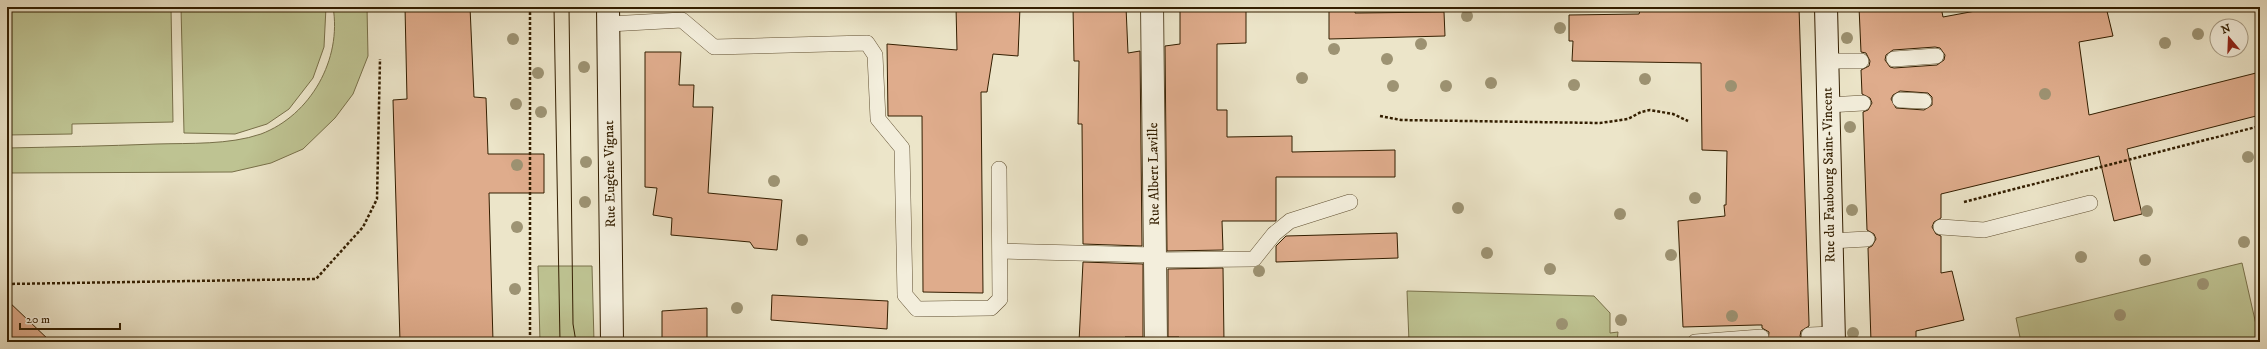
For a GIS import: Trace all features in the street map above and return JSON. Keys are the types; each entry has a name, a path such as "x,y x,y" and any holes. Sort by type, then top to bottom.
{"street":[{"name":"Rue Albert Laville","path":"1152,7 1156,342"},
{"name":"Rue du Faubourg Saint-Vincent","path":"1826,7 1830,241 1834,338"},
{"name":"Rue Eugène Vignat","path":"608,16 612,342"}],"lane":[{"path":"608,16 682,20 714,47 867,43 875,55 878,119 902,148 905,295 917,309 991,308 1000,299 1001,252 999,169"},
{"path":"1894,59 1936,56"},
{"path":"1826,61 1861,61"},
{"path":"1900,100 1924,101"},
{"path":"1828,105 1863,103"},
{"path":"1001,252 1254,259 1274,234 1290,221 1350,202"},
{"path":"1940,227 1984,230 2090,204"},
{"path":"1830,241 1867,239"},
{"path":"1808,334 1834,338"},
{"path":"1695,342 1761,337"}],"path":[{"path":"530,7 530,342"},
{"path":"7,284 316,279 363,227 377,199 380,59"},
{"path":"1380,116 1401,120 1600,123 1628,119 1640,112 1650,110 1673,114 1688,121"},
{"path":"1960,203 2260,126"}],"green space":[{"path":"7,7 171,7 173,122 72,124 72,134 7,135"},
{"path":"181,7 326,7 324,47 313,78 289,109 267,124 235,134 184,133"},
{"path":"333,7 367,7 368,56 353,94 335,118 303,149 271,163 232,172 7,173 7,148 223,142 249,138 279,125 295,113 308,99 319,83 333,46 335,27"},
{"path":"2242,263 2260,342 2021,342 2016,318"},
{"path":"538,266 592,266 594,342 540,342"},
{"path":"1407,291 1594,296 1610,313 1610,333 1618,332 1617,342 1409,342"}],"building":[{"path":"405,7 470,7 474,97 486,98 488,154 544,154 544,193 489,193 493,342 400,342 393,100 407,99"},
{"path":"956,7 1020,7 1018,56 993,54 987,92 981,92 983,293 923,292 922,116 888,116 887,44 957,50"},
{"path":"1073,7 1126,7 1128,53 1140,51 1142,246 1083,244 1082,124 1078,124 1079,61 1074,61"},
{"path":"1180,7 1246,7 1246,43 1217,44 1217,110 1227,110 1227,137 1292,136 1292,152 1395,150 1395,177 1276,177 1276,221 1222,221 1223,250 1167,251 1165,46 1180,44"},
{"path":"1329,7 1355,7 1355,13 1444,12 1445,36 1329,39"},
{"path":"1746,7 1799,7 1809,323 1809,326 1801,331 1800,336 1804,342 1768,342 1769,332 1762,328 1762,325 1683,327 1678,221 1725,216 1724,205 1726,205 1727,151 1702,150 1701,63 1572,61 1573,41 1569,41 1569,15 1639,14 1640,11 1746,11"},
{"path":"1859,7 1941,7 1943,17 1997,7 2106,7 2113,36 2079,42 2089,115 2260,72 2260,115 2127,149 2142,214 2114,221 2099,156 1941,194 1941,218 1934,222 1932,227 1936,234 1941,236 1941,273 1952,271 1964,320 1916,331 1916,342 1871,342 1868,248 1872,246 1876,239 1874,234 1867,230 1863,112 1868,110 1872,103 1870,98 1862,94 1861,70 1869,66 1870,61 1866,53 1861,52","holes":["1935,47 1940,48 1945,55 1944,60 1937,65 1894,68 1890,67 1885,60 1886,55 1893,50","1900,91 1928,93 1932,97 1932,105 1924,110 1896,108 1891,99 1893,95"]},
{"path":"645,52 681,52 679,85 694,85 693,107 713,107 708,193 782,200 777,250 754,248 750,242 671,235 672,218 653,215 657,188 645,187"},
{"path":"1397,233 1398,258 1276,262 1276,246 1286,236"},
{"path":"1083,262 1143,264 1143,337 1125,337 1125,342 1079,342"},
{"path":"1223,268 1224,342 1179,342 1179,337 1168,337 1168,269"},
{"path":"772,295 888,301 887,329 771,320"},
{"path":"7,300 51,342 7,342"},
{"path":"707,308 707,342 662,342 662,311"}],"tram line":[{"path":"554,7 560,342"},
{"path":"569,7 573,324 576,342"}]}
